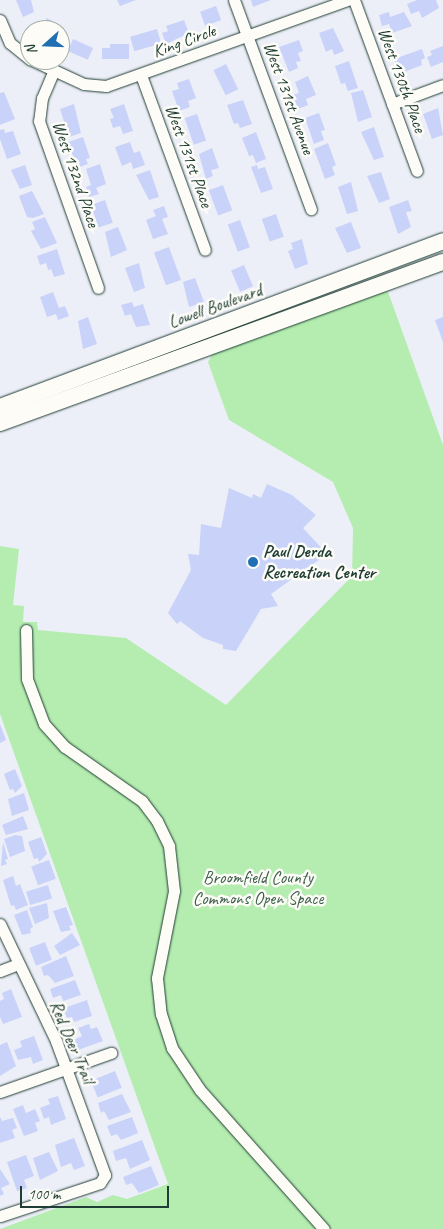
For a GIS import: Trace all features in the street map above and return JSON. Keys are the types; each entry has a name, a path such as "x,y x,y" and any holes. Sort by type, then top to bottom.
{"main road":[{"name":"Lowell Boulevard","path":"0,407 443,241"},
{"name":"Lowell Boulevard","path":"0,423 443,262"},
{"path":"198,351 197,342 201,338 241,322 262,310"}],"street":[{"name":"West 131st Avenue","path":"234,0 311,208"},
{"name":"King Circle","path":"54,70 96,86 140,75 347,0"},
{"name":"West 130th Place","path":"354,0 417,171"},
{"name":"King Circle","path":"0,20 10,43 20,51"},
{"name":"West 132nd Place","path":"54,70 42,98 39,121 98,288"},
{"name":"West 131st Place","path":"140,75 205,250"},
{"path":"392,104 443,86"},
{"path":"26,630 28,686 44,724 65,747 142,801 157,821 169,846 174,891 157,978 161,1014 172,1048 200,1090 324,1229"},
{"name":"Red Deer Trail","path":"0,924 66,1068 106,1176 100,1183 0,1216"},
{"path":"0,971 18,964"},
{"path":"0,1092 111,1053"}],"green space":[{"name":"Broomfield County Commons Open Space","path":"387,289 443,445 443,1229 0,1229 86,1197 97,1202 113,1195 127,1199 168,1184 0,714 0,546 19,549 13,605 24,606 23,622 37,622 38,630 126,638 226,705 352,576 353,528 333,482 229,420 208,362 213,353"}],"building":[{"path":"16,0 31,0 34,12 23,17"},
{"path":"117,0 136,0 120,6"},
{"path":"251,0 271,0 253,7"},
{"path":"417,0 436,0 439,8 422,18 419,11 411,14 407,4"},
{"path":"216,6 221,20 205,26 200,12"},
{"path":"389,12 390,17 404,12 412,26 392,33 389,24 382,26 379,15"},
{"path":"184,20 189,33 166,44 162,33 168,31 166,26"},
{"path":"333,28 344,51 334,55 332,49 326,52 319,33"},
{"path":"157,29 161,43 134,51 130,37"},
{"path":"73,39 93,48 88,60 70,52"},
{"path":"299,40 303,51 298,53 301,61 296,62 298,68 289,72 279,47"},
{"path":"110,44 129,44 129,59 102,59 102,48 110,48"},
{"path":"443,46 443,62 431,67 427,57 432,55 430,51"},
{"path":"422,49 425,58 421,60 422,65 399,74 394,59"},
{"path":"349,61 358,88 348,91 345,83 341,84 335,66"},
{"path":"226,64 238,89 226,95 213,70"},
{"path":"308,76 316,95 306,99 308,105 298,109 293,95 299,93 295,82"},
{"path":"189,79 196,98 188,101 190,107 179,111 172,91 179,89 177,83"},
{"path":"363,90 372,117 358,122 351,93"},
{"path":"4,92 15,119 0,125 0,93"},
{"path":"243,100 252,124 240,128 238,123 234,124 227,105"},
{"path":"74,104 81,133 69,137 60,109"},
{"path":"124,104 133,131 123,134 120,126 113,128 110,119 114,118 110,109"},
{"path":"438,108 443,135 432,139 423,114"},
{"path":"319,113 325,130 321,131 324,140 314,144 305,118"},
{"path":"197,114 206,140 194,145 185,118"},
{"path":"374,127 384,157 374,160 361,132"},
{"path":"4,129 5,133 13,131 21,154 7,159 0,139 0,130"},
{"path":"256,132 266,159 256,163 253,155 249,156 242,138"},
{"path":"83,137 90,158 86,159 88,164 77,168 68,142"},
{"path":"130,142 134,153 140,151 145,165 133,169 131,162 122,166 115,147"},
{"path":"328,143 336,165 332,167 335,175 325,179 314,149"},
{"path":"212,148 219,168 211,170 213,176 206,179 199,154"},
{"path":"100,164 106,184 96,188 99,194 89,197 86,187 91,185 86,169"},
{"path":"25,165 32,185 20,189 11,170"},
{"path":"257,165 258,169 265,167 273,189 261,193 251,167"},
{"path":"150,170 159,197 149,200 136,175"},
{"path":"381,172 390,199 379,203 367,176"},
{"path":"351,182 358,211 347,214 338,187"},
{"path":"223,185 232,210 218,216 209,190"},
{"path":"32,191 44,214 33,218 27,217 19,196"},
{"path":"105,200 113,223 99,228 91,205"},
{"path":"408,200 412,211 406,212 411,227 398,234 389,207"},
{"path":"164,206 168,217 162,219 168,234 153,239 146,220 156,216 153,210"},
{"path":"276,214 284,237 270,242 262,219"},
{"path":"45,217 57,243 41,249 31,231 35,229 32,222"},
{"path":"240,220 250,247 238,252 228,224"},
{"path":"351,222 361,248 347,253 335,228"},
{"path":"118,227 127,250 111,257 105,232"},
{"path":"302,239 308,264 295,269 288,251 293,249 291,243"},
{"path":"169,247 181,280 166,285 154,252"},
{"path":"57,249 65,274 54,277 51,269 48,270 46,263 40,265 37,256"},
{"path":"139,263 145,288 134,292 125,268"},
{"path":"244,265 253,286 240,292 231,270"},
{"path":"195,278 204,302 189,307 183,282"},
{"path":"53,292 59,308 65,306 69,316 58,320 56,314 47,317 40,297"},
{"path":"132,302 134,307 143,304 150,325 136,327 131,314 125,316 121,305"},
{"path":"88,317 97,344 83,349 78,321"},
{"path":"443,317 443,342 435,320"},
{"name":"Paul Derda Recreation Center","path":"267,484 292,495 316,515 303,528 327,554 271,594 278,606 261,609 236,651 223,649 223,645 203,638 180,621 177,624 168,613 191,570 188,554 199,555 201,524 221,528 229,488 252,498 253,494 261,498"},
{"path":"0,724 6,740 0,743"},
{"path":"15,769 22,786 15,793 13,789 10,790 4,774"},
{"path":"24,793 29,810 12,816 8,799"},
{"path":"23,816 28,829 6,835 2,825"},
{"path":"15,835 22,836 25,851 10,857 4,839"},
{"path":"41,837 47,854 39,862 38,858 34,859 28,842"},
{"path":"3,842 8,859 5,860 7,864 1,866"},
{"path":"49,860 56,879 38,885 31,866"},
{"path":"13,876 16,886 20,884 28,905 16,910 14,905 11,906 3,880"},
{"path":"48,885 52,898 30,905 26,892"},
{"path":"47,903 49,918 35,924 29,908"},
{"path":"66,907 73,925 69,926 71,930 61,932 53,911"},
{"path":"27,910 33,927 30,929 31,933 22,935 14,915"},
{"path":"72,933 80,945 60,955 54,946"},
{"path":"45,942 52,960 36,966 29,948"},
{"path":"66,956 74,976 55,983 48,975 44,976 41,967"},
{"path":"75,980 81,995 63,1001 61,995 53,998 50,989"},
{"path":"11,989 22,1017 3,1024 0,1017 0,1001 4,999 2,993"},
{"path":"87,1000 92,1016 74,1022 72,1017 67,1018 65,1013 63,1014 61,1009"},
{"path":"89,1024 91,1029 97,1027 103,1041 78,1050 74,1040 82,1036 78,1028"},
{"path":"34,1036 43,1060 33,1064 31,1057 18,1060 14,1050 22,1047 20,1041"},
{"path":"7,1042 16,1066 0,1076 0,1045"},
{"path":"115,1071 122,1088 98,1097 91,1081"},
{"path":"122,1094 131,1112 109,1120 104,1111 101,1113 98,1103"},
{"path":"58,1096 66,1119 51,1125 49,1117 44,1119 40,1108 50,1104 48,1099"},
{"path":"23,1105 26,1113 35,1109 40,1121 35,1123 38,1131 24,1136 13,1109"},
{"path":"0,1117 2,1121 13,1118 17,1128 12,1130 15,1138 0,1143"},
{"path":"132,1117 138,1133 121,1140 117,1134 111,1136 107,1126"},
{"path":"74,1138 85,1166 74,1170 71,1163 61,1167 55,1145"},
{"path":"142,1140 150,1160 130,1169 126,1158 116,1161 113,1151"},
{"path":"49,1152 58,1171 40,1180 33,1158"},
{"path":"26,1155 34,1176 24,1180 27,1188 17,1191 7,1162"},
{"path":"151,1166 159,1185 139,1193 132,1183 126,1185 123,1177"},
{"path":"0,1169 10,1184 1,1188 4,1194 0,1196"}],"place":[{"name":"Paul Derda Recreation Center","path":"253,562"}]}
